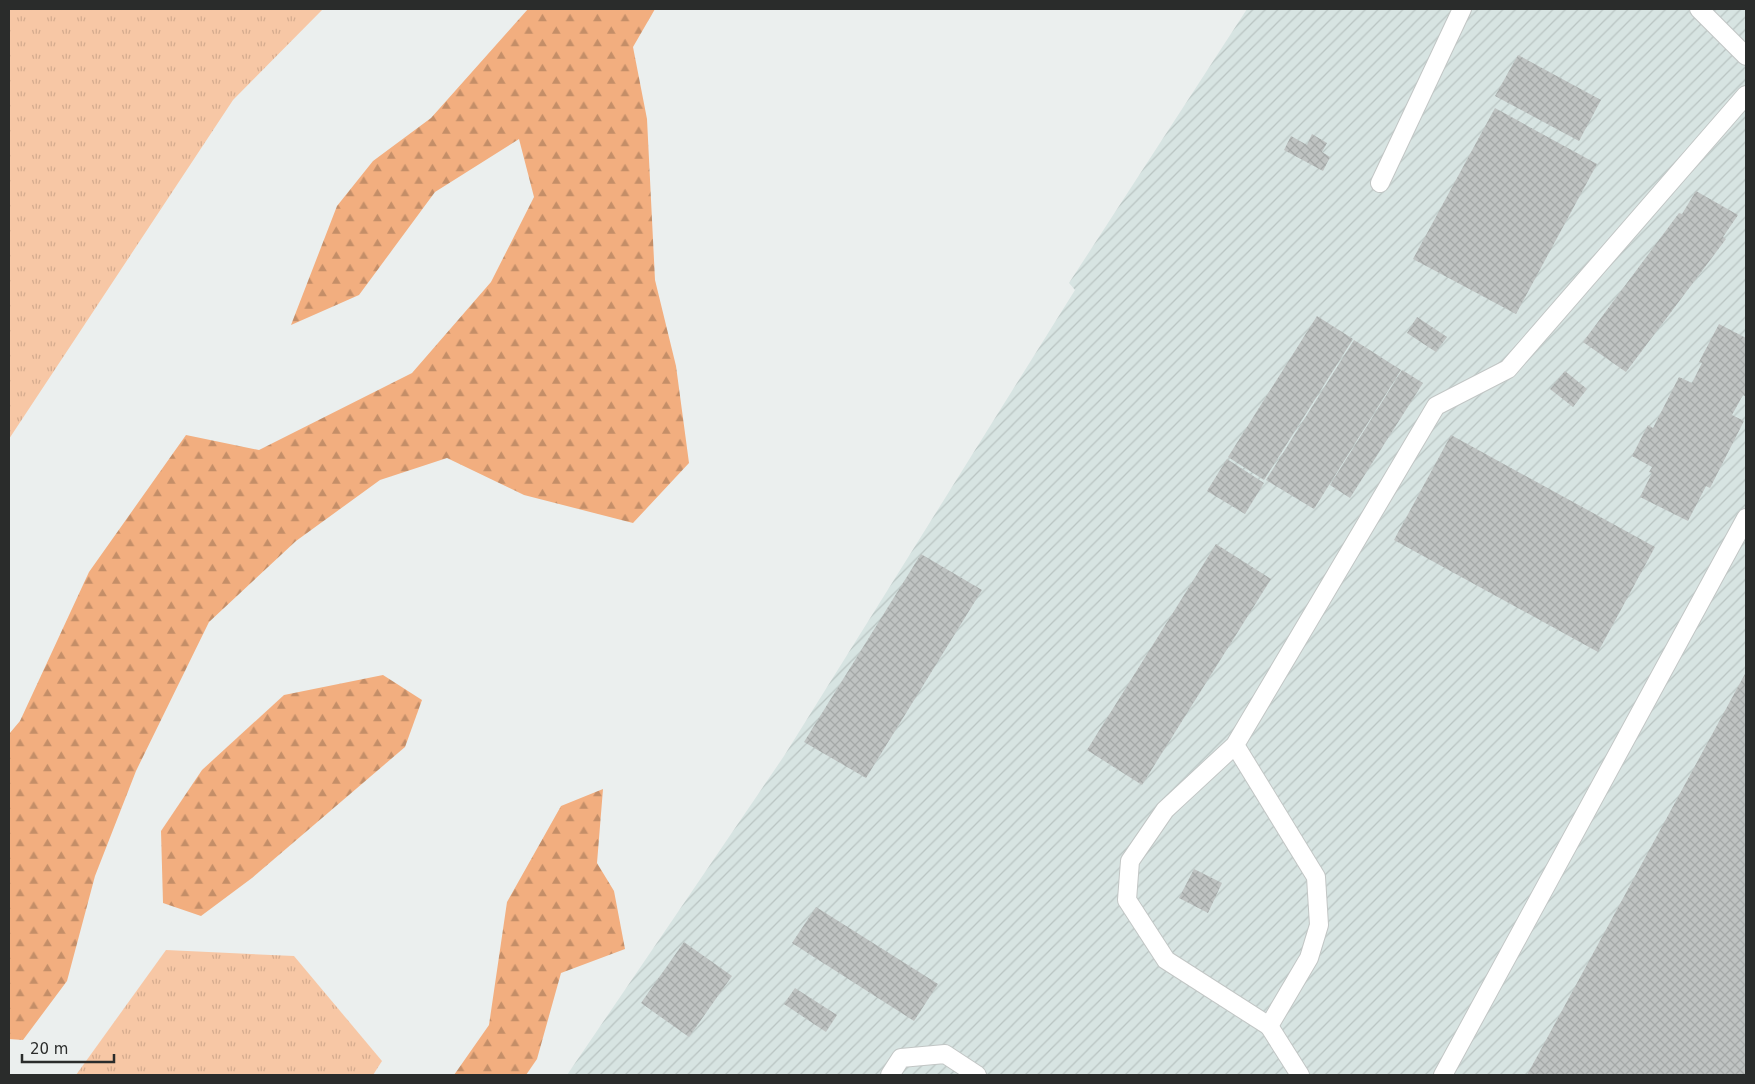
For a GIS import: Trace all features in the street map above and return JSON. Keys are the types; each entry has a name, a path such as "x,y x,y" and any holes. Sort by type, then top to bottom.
{"lane":[{"path":"1380,183 1462,9"},
{"path":"1699,9 1746,56"},
{"path":"1300,1075 1269,1026 1166,960 1127,900 1130,862 1165,810 1234,745 1436,406 1508,369 1746,96"},
{"path":"1444,1075 1746,518"},
{"path":"1234,745 1316,877 1320,925 1309,958 1269,1026"},
{"path":"890,1075 901,1058 945,1054 977,1075"}],"shaded area":[{"path":"1247,9 1746,9 1746,1075 567,1075 784,756 1075,290 1069,283"}],"green space":[{"path":"9,9 323,9 233,100 9,439"},
{"path":"528,9 655,9 633,47 647,119 655,280 676,366 689,463 633,523 524,495 447,458 380,480 296,541 209,622 136,771 95,876 67,981 23,1040 9,1039 9,734 20,721 89,572 186,435 259,450 412,373 491,282 534,197 519,139 435,192 359,295 291,325 337,206 373,161 431,118"},
{"path":"383,675 422,700 405,747 252,878 201,916 163,903 161,831 202,770 284,695"},
{"path":"603,789 597,863 614,891 625,949 561,973 537,1059 526,1075 454,1075 489,1025 507,902 561,806"},
{"path":"166,950 294,956 382,1061 373,1075 76,1075"}],"building":[{"path":"1518,55 1601,100 1579,141 1495,96"},
{"path":"1495,108 1597,164 1516,314 1413,259"},
{"path":"1312,134 1327,143 1322,152 1330,157 1323,171 1284,150 1291,136 1307,145"},
{"path":"1696,191 1738,215 1723,237 1726,239 1626,372 1583,342 1679,213 1682,214"},
{"path":"1317,316 1353,339 1264,480 1228,457"},
{"path":"1417,317 1447,337 1436,352 1407,333"},
{"path":"1719,324 1746,338 1746,397 1743,395 1732,415 1744,421 1710,488 1706,486 1688,521 1640,497 1652,473 1649,472 1652,467 1632,456 1648,425 1653,428 1679,377 1692,383 1702,363 1699,362"},
{"path":"1354,340 1401,370 1314,509 1266,480"},
{"path":"1402,370 1423,383 1350,498 1330,485"},
{"path":"1565,371 1587,389 1573,407 1550,389"},
{"path":"1451,435 1655,547 1598,652 1394,540"},
{"path":"1227,459 1264,483 1245,514 1207,491"},
{"path":"1216,544 1271,579 1142,785 1087,750"},
{"path":"921,554 982,590 866,778 804,742"},
{"path":"1746,672 1746,1075 1527,1075"},
{"path":"1194,869 1222,883 1208,913 1179,898"},
{"path":"816,907 938,984 914,1021 792,943"},
{"path":"684,942 732,976 689,1037 641,1003"},
{"path":"795,988 837,1015 826,1032 784,1004"}]}
